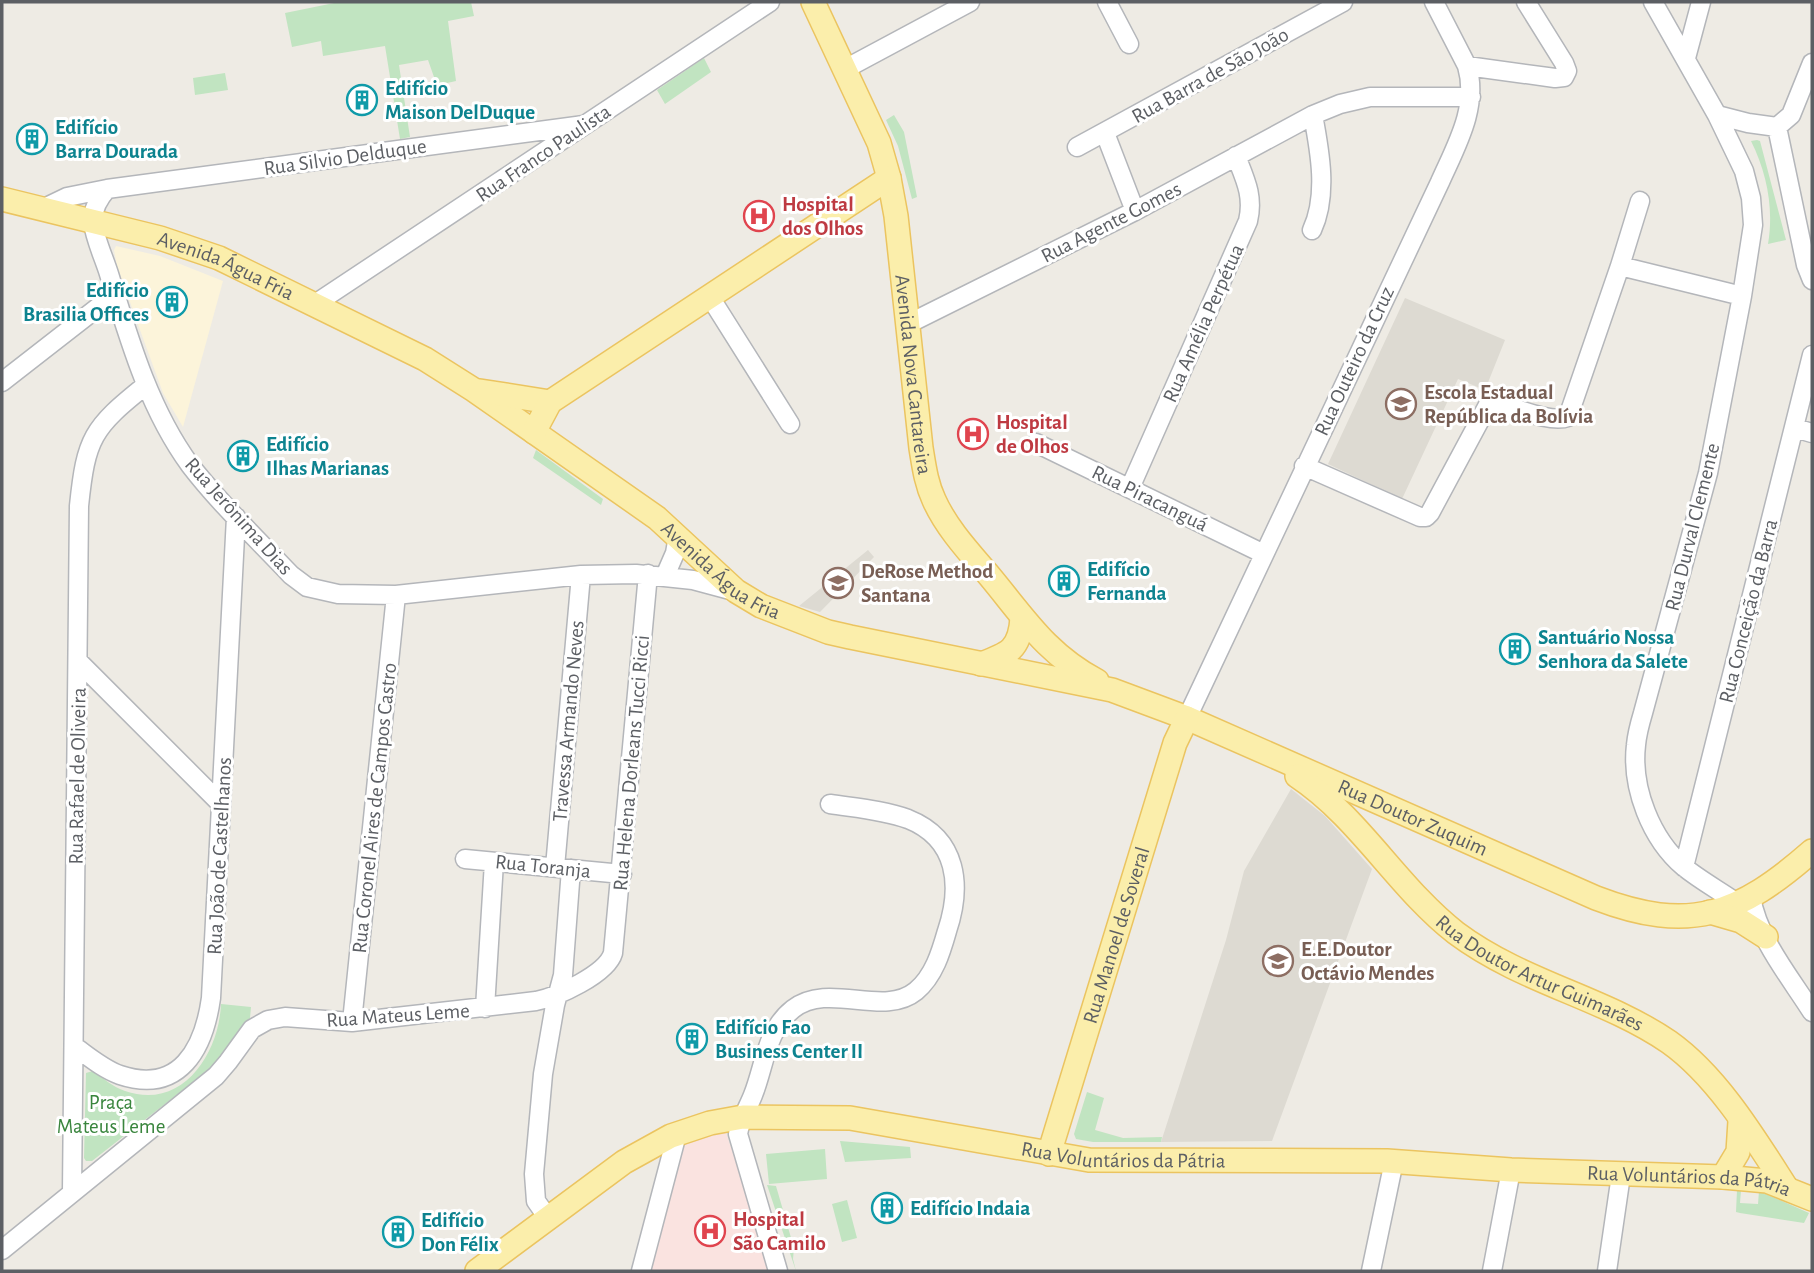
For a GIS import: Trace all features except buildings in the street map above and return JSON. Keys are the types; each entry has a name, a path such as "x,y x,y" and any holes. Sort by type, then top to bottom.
{"main road":[{"name":"Avenida Nova Cantareira","path":"813,2 879,143 889,178 896,216 920,448 926,480 934,502 954,533 1051,650 1085,675 1112,690"},
{"path":"534,432 550,402 889,178"},
{"path":"865,194 886,202 896,216"},
{"name":"Avenida Água Fria","path":"2,199 160,238 219,258 425,359 474,390 657,518 736,592 761,606 828,632 1004,669"},
{"name":"Avenida Água Fria","path":"474,390 550,402"},
{"path":"981,664 1012,650 1019,639 1022,618"},
{"name":"Rua Doutor Zuquim","path":"1004,669 1112,690 1186,718 1615,905 1658,916 1689,916 1744,900 1772,885 1812,852"},
{"name":"Rua Manoel de Soveral","path":"1049,1154 1175,743 1186,718"},
{"name":"Rua Doutor Artur Guimarães","path":"1288,762 1293,773 1338,809 1411,889 1454,930 1486,954 1633,1022 1669,1042 1705,1074 1786,1186"},
{"path":"1710,912 1741,921 1766,937"},
{"name":"Rua Voluntários da Pátria","path":"477,1271 624,1162 677,1134 710,1123 743,1117 850,1118 1049,1154 1112,1161 1394,1161 1511,1170 1723,1177 1767,1181 1786,1186 1812,1199"},
{"path":"1723,1177 1738,1152 1741,1121"}],"street":[{"name":"Rua Franco Paulista","path":"315,304 770,2"},
{"path":"845,69 970,2"},
{"path":"1107,2 1129,44"},
{"name":"Rua Barra de São João","path":"1077,147 1343,2"},
{"name":"Rua Outeiro da Cruz","path":"1186,718 1464,126 1471,97 1470,77 1434,2"},
{"path":"1467,66 1564,77 1567,71 1563,63 1525,2"},
{"name":"Rua Durval Clemente","path":"1653,2 1717,115 1744,171 1751,198 1753,225 1708,473 1643,713 1636,746 1637,775 1643,803 1655,832 1684,867 1744,900"},
{"path":"1686,58 1701,2"},
{"path":"1717,115 1748,124 1777,127 1791,115 1812,63"},
{"name":"Rua Agente Gomes","path":"906,325 1135,211 1313,115 1356,99 1370,97 1471,97"},
{"path":"1311,230 1318,209 1321,183 1313,115"},
{"name":"Rua Silvio Delduque","path":"40,210 67,197 107,189 584,125"},
{"path":"1777,127 1806,265 1812,280"},
{"path":"1105,133 1135,211"},
{"name":"Rua Amélia Perpétua","path":"1129,488 1248,221 1252,206 1250,191 1236,156"},
{"path":"93,222 97,200 107,189"},
{"path":"1304,466 1420,517 1426,517 1488,405 1493,402 1561,420 1567,417 1640,201"},
{"name":"Rua Jerônima Dias","path":"93,222 146,385 159,414 190,464 291,575 307,587 338,594 396,595 581,575 657,575 736,592"},
{"path":"1620,266 1742,296"},
{"path":"2,382 115,294"},
{"path":"710,297 790,424"},
{"name":"Rua Conceição da Barra","path":"1684,867 1803,430 1812,355"},
{"name":"Rua Rafael de Oliveira","path":"72,1192 79,506 83,468 95,432 122,404 146,385"},
{"name":"Rua Piracanguá","path":"1036,443 1264,554"},
{"name":"Rua João de Castelhanos","path":"74,1046 120,1075 144,1079 162,1077 181,1068 196,1052 208,1024 236,517"},
{"path":"657,575 675,552 678,536"},
{"name":"Travessa Armando Neves","path":"548,1218 536,1201 534,1174 543,1074 555,1005 563,977 563,868 581,575"},
{"name":"Rua Helena Dorleans Tucci Ricci","path":"613,953 657,575"},
{"name":"Rua Coronel Aires de Campos Castro","path":"352,1022 396,595"},
{"path":"79,662 221,804"},
{"path":"778,1271 739,1142 739,1127 754,1093 765,1052 774,1033 792,1009 818,997 882,1001 914,993 926,981 936,964 956,893 956,875 950,858 929,830 909,819 883,812 830,804"},
{"name":"Rua Toranja","path":"465,859 622,874"},
{"path":"485,1008 494,862"},
{"path":"1744,900 1755,914 1812,1012"},
{"name":"Rua Mateus Leme","path":"2,1250 216,1076 251,1029 268,1020 285,1017 352,1022 485,1008 550,998 608,964 613,953"},
{"path":"641,1271 677,1134"},
{"path":"1371,1271 1394,1161"},
{"path":"1492,1271 1511,1170"},
{"path":"1607,1271 1620,1175"}],"shaded area":[{"path":"116,246 160,256 223,281 183,427 163,393 117,266 114,250"},
{"name":"Escola Estadual República da Bolívia","path":"1405,298 1505,340 1485,390 1458,379 1402,499 1328,464"},
{"name":"DeRose Method Santana","path":"868,550 874,557 820,612 799,606"},
{"name":"E.E.Doutor Octávio Mendes","path":"1291,789 1325,816 1372,869 1272,1141 1161,1142 1226,940 1244,871"},
{"name":"Hospital São Camilo","path":"725,1130 773,1271 649,1271 682,1147 690,1137"}],"green space":[{"path":"339,2 471,2 474,16 448,21 456,81 434,86 428,60 399,65 410,137 400,139 385,46 323,56 321,41 292,47 285,13"},
{"path":"704,58 711,72 665,104 657,90"},
{"path":"225,73 228,90 195,95 193,78"},
{"path":"894,115 904,132 917,197 912,199 898,146 886,120"},
{"path":"1751,141 1760,141 1786,240 1768,244 1768,191"},
{"path":"536,450 603,499 601,505 533,458"},
{"name":"Praça Mateus Leme","path":"221,1004 251,1007 250,1018 211,1068 92,1161 86,1161 86,1073 93,1071 125,1091 145,1095 164,1093 180,1085 194,1074 205,1059 219,1023"},
{"path":"1087,1092 1104,1098 1095,1130 1123,1138 1162,1137 1161,1142 1093,1142 1076,1139 1074,1134"},
{"path":"840,1141 910,1147 911,1158 845,1162"},
{"path":"825,1149 827,1179 769,1184 766,1154"},
{"path":"767,1185 776,1186 794,1248 796,1271"},
{"path":"1737,1190 1741,1190 1740,1203 1758,1204 1759,1191 1809,1213 1804,1223 1736,1212"},
{"path":"847,1200 857,1238 842,1242 832,1204"}],"place":[{"name":"Edifício Maison DelDuque","path":"362,100"},
{"name":"Edifício Barra Dourada","path":"32,139"},
{"name":"Hospital dos Olhos","path":"759,216"},
{"name":"Edifício Brasilia Offices","path":"172,302"},
{"name":"Escola Estadual República da Bolívia","path":"1401,404"},
{"name":"Hospital de Olhos","path":"973,434"},
{"name":"Edifício Ilhas Marianas","path":"243,456"},
{"name":"Edifício Fernanda","path":"1064,581"},
{"name":"DeRose Method Santana","path":"838,583"},
{"name":"Santuário Nossa Senhora da Salete","path":"1515,649"},
{"name":"E.E.Doutor Octávio Mendes","path":"1278,961"},
{"name":"Edifício Fao Business Center II","path":"692,1039"},
{"name":"Edifício Indaia","path":"887,1208"},
{"name":"Hospital São Camilo","path":"710,1231"},
{"name":"Edifício Don Félix","path":"398,1232"}]}
